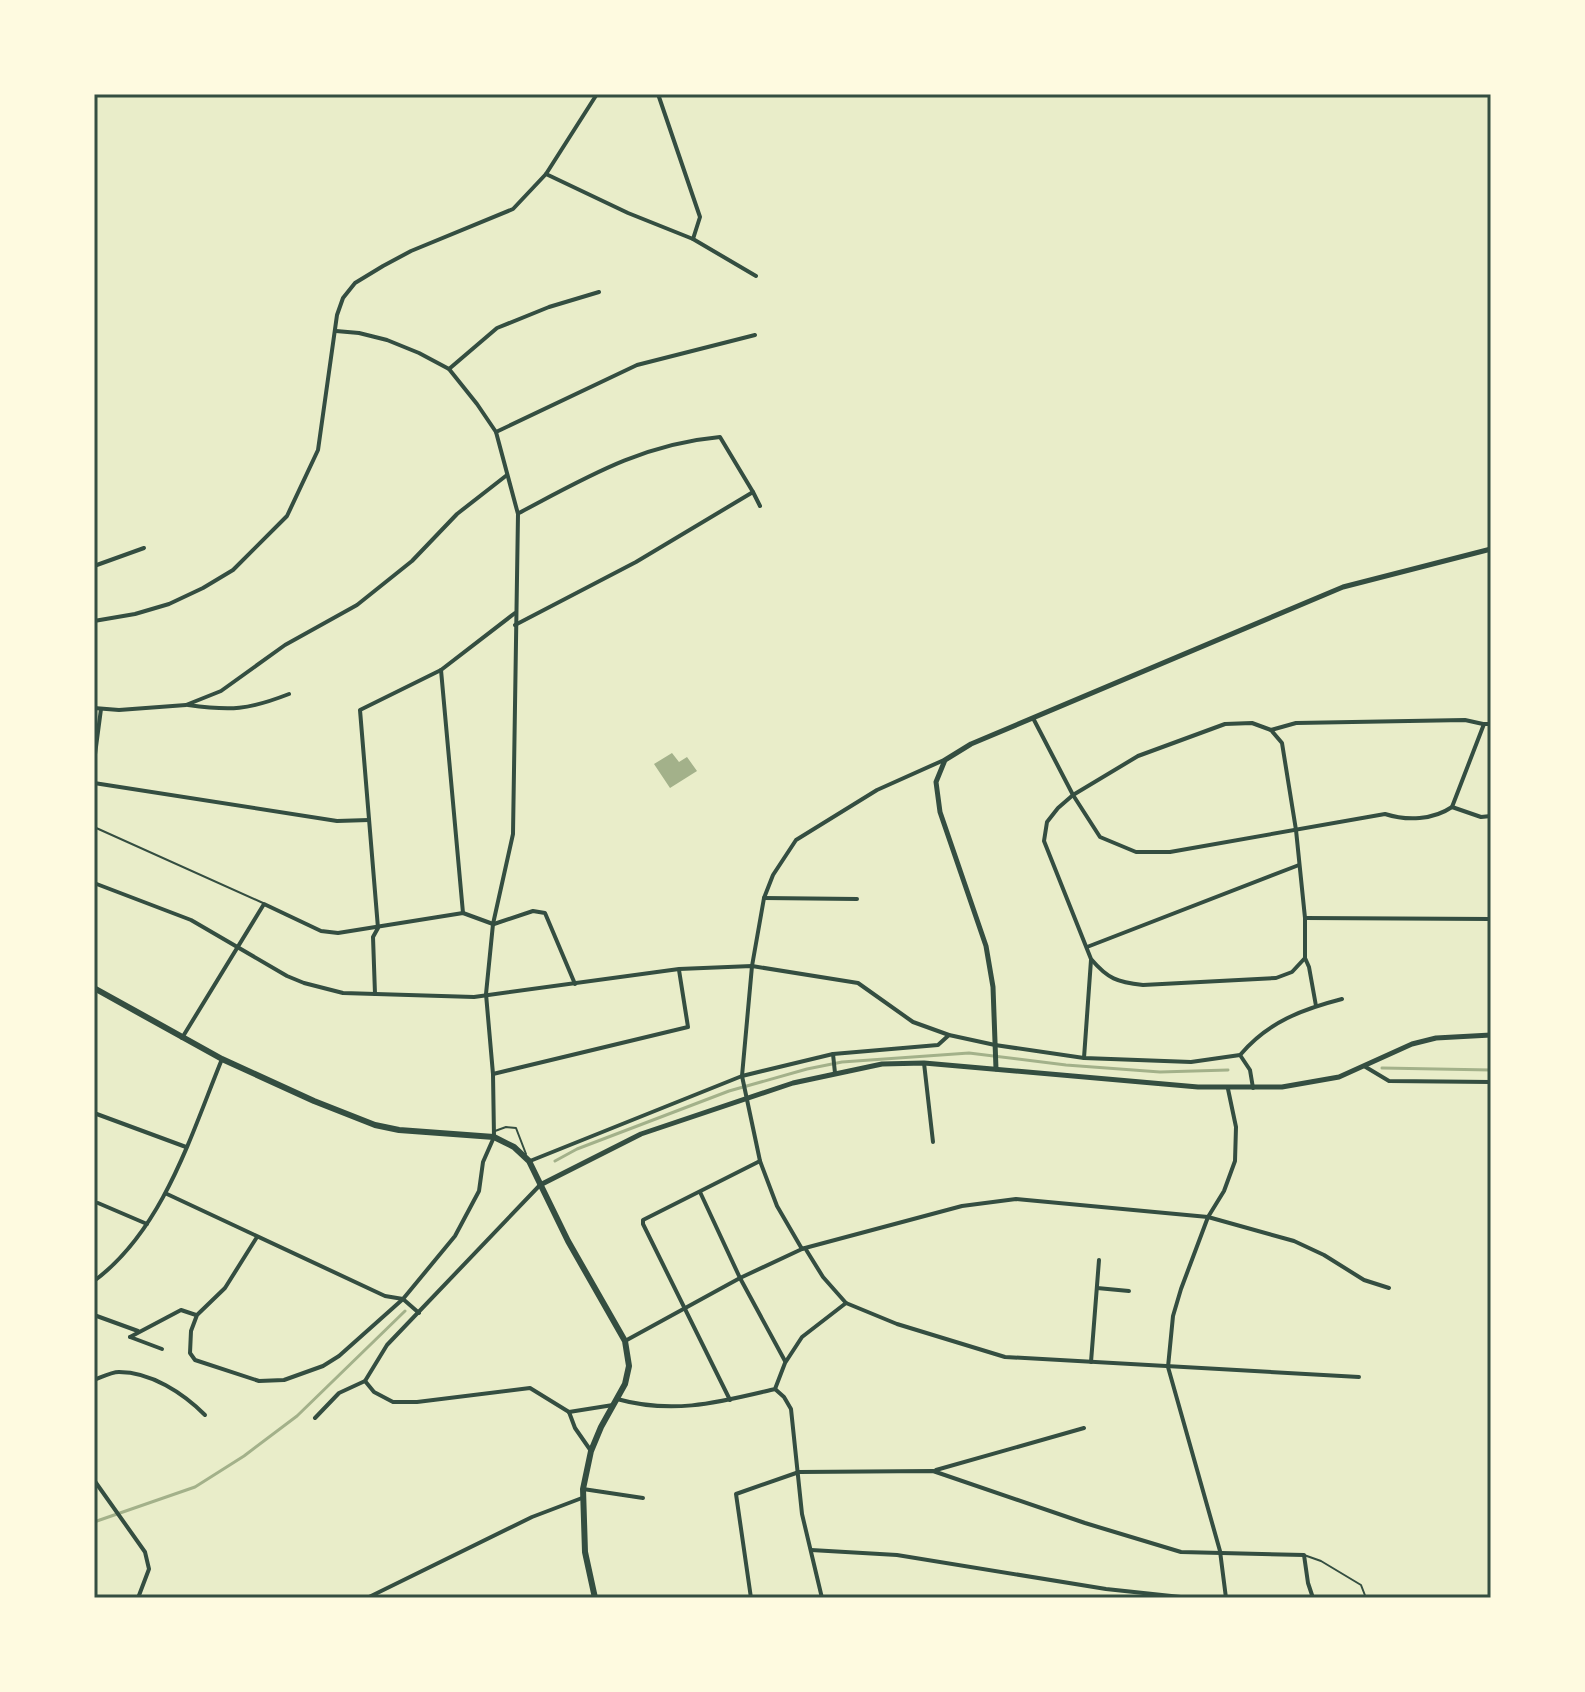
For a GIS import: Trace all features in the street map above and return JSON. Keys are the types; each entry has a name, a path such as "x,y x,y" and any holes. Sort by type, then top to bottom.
{"main road":[{"path":"94,988 222,1059 314,1101 375,1125 399,1130 494,1134 529,1161 568,1241 625,1341 629,1366 625,1384 591,1451 583,1489 585,1552 595,1598"}],"street":[{"path":"94,621 158,608 203,588 233,570 287,516 318,450 337,315 343,298 355,283 411,251 513,209 546,174 597,94"},
{"path":"658,94 700,217 693,239"},
{"path":"546,174 628,213 693,239 756,276"},
{"path":"449,369 497,328 549,307 599,292"},
{"path":"257,1237 225,1288 197,1315 191,1331 190,1353 195,1360 259,1381 284,1380 323,1366 339,1356 403,1299 455,1236 479,1191 483,1162 494,1134 493,1074 486,994 493,924 513,834 518,514 496,432 449,369 387,340 336,331"},
{"path":"496,432 637,365 755,335"},
{"path":"518,514 651,449 685,440 720,437 760,506"},
{"path":"186,705 221,691 285,645 357,605 412,561 457,514 507,475"},
{"path":"515,625 636,562 753,492"},
{"path":"94,566 144,548"},
{"path":"1359,1377 1005,1357 897,1324 846,1303 803,1249 777,1206 760,1161 743,1078 752,966 764,898 773,875 796,840 877,790 945,760 971,744 1343,587 1491,549"},
{"path":"375,995 373,937 378,928 360,710 441,670 515,613"},
{"path":"441,670 463,913"},
{"path":"94,708 119,710 186,705 216,709 255,708 289,694"},
{"path":"94,762 101,709"},
{"path":"1033,718 1073,795 1100,837 1136,852 1170,852 1385,814 1403,820 1442,814 1452,807 1484,724"},
{"path":"1271,730 1296,723 1465,720 1491,724"},
{"path":"1084,1058 1091,959 1044,841 1047,822 1073,795 1138,756 1225,724 1252,723 1271,730 1282,743 1296,830 1305,918 1305,958 1316,1006"},
{"path":"945,760 936,782 940,812 986,946 993,987 996,1065"},
{"path":"94,783 337,821 369,820"},
{"path":"1452,807 1481,817 1491,816"},
{"path":"1087,947 1299,865"},
{"path":"94,883 191,920 236,948 304,983 343,993 474,997 679,969 752,966 858,983 913,1022 995,1047 1084,1058 1191,1062 1240,1055 1270,1027 1316,1006 1342,999"},
{"path":"764,898 857,899"},
{"path":"182,1038 264,904 321,931 338,933 463,913 493,924 533,911 545,913 575,984"},
{"path":"1305,918 1491,919"},
{"path":"1091,959 1104,974 1121,983 1143,985 1276,978 1292,972 1305,958"},
{"path":"493,1074 688,1027 679,969"},
{"path":"529,1161 743,1078 834,1056 938,1045 949,1035"},
{"path":"315,1418 339,1393 365,1381 387,1345 540,1185 641,1134 793,1083 835,1070 924,1063 996,1065 1228,1089 1253,1088 1314,1083 1364,1066 1412,1044 1436,1038 1491,1035"},
{"path":"1240,1055 1250,1070 1253,1088"},
{"path":"834,1056 835,1070"},
{"path":"94,1281 106,1272 147,1224 167,1194 222,1059"},
{"path":"924,1063 933,1142"},
{"path":"1364,1066 1389,1081 1491,1082"},
{"path":"1225,1598 1220,1551 1168,1367 1173,1316 1208,1217 1224,1191 1235,1161 1236,1127 1228,1089"},
{"path":"94,1113 186,1147"},
{"path":"730,1400 643,1220 760,1161"},
{"path":"700,1192 740,1278 785,1363"},
{"path":"167,1194 385,1296 403,1299 419,1313"},
{"path":"625,1341 740,1278 803,1249 962,1206 1016,1199 1208,1217 1294,1241 1364,1280 1389,1288"},
{"path":"98,1203 147,1224"},
{"path":"1091,1362 1099,1260"},
{"path":"1097,1288 1129,1291"},
{"path":"775,1389 785,1363 802,1337 846,1303"},
{"path":"162,1349 130,1337 181,1310 197,1315"},
{"path":"94,1315 138,1331"},
{"path":"94,1380 115,1372 139,1374 186,1397 205,1415"},
{"path":"365,1381 374,1392 393,1402 417,1402 530,1388 569,1412 575,1428 591,1451"},
{"path":"569,1412 615,1402 645,1407 696,1406 775,1389"},
{"path":"775,1389 791,1409 802,1514 822,1598"},
{"path":"751,1598 736,1494 799,1472 933,1471 1084,1428"},
{"path":"933,1471 1181,1552 1304,1555 1313,1598"},
{"path":"94,1480 145,1552 149,1569 138,1598"},
{"path":"583,1489 643,1498"},
{"path":"367,1598 532,1517 582,1498"},
{"path":"811,1550 897,1555 1106,1589 1190,1598"}],"lane":[{"path":"94,827 264,904"},
{"path":"494,1134 506,1127 516,1128 529,1161"},
{"path":"1304,1555 1321,1561 1361,1585 1366,1598"}],"shaded area":[{"path":"672,753 679,762 687,757 697,771 670,788 654,764"}],"waterway":[{"path":"555,1161 577,1149 729,1091 842,1062 969,1053 1160,1072 1228,1070"},
{"path":"1382,1068 1491,1070"},
{"path":"94,1522 195,1487 244,1456 297,1416 405,1311"}]}
